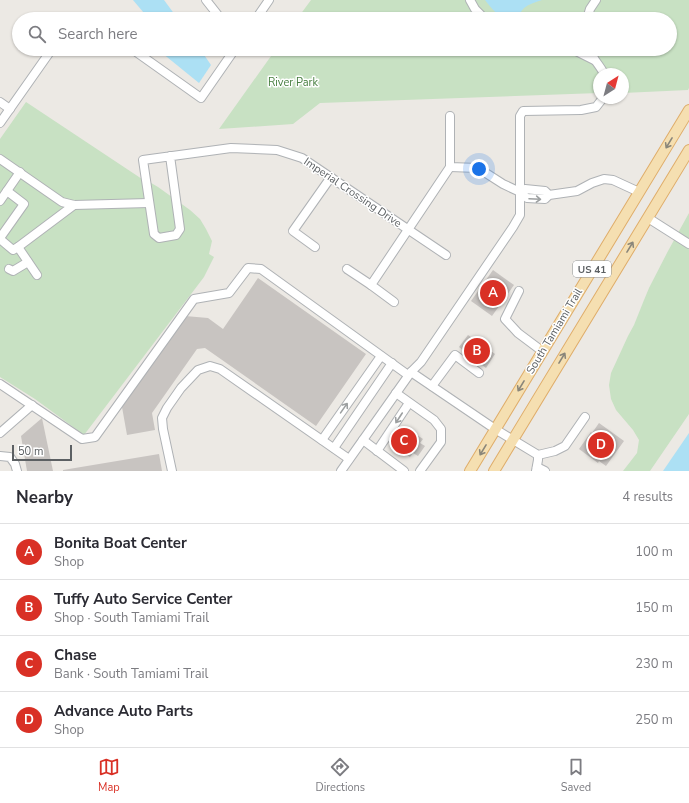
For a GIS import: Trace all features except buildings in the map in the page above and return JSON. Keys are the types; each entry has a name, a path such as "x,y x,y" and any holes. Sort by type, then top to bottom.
{"main road":[{"name":"South Tamiami Trail","path":"470,471 689,110"},
{"name":"South Tamiami Trail","path":"494,471 689,150"}],"street":[{"path":"206,0 215,12"},
{"path":"261,12 269,0"},
{"path":"470,0 478,12"},
{"path":"589,12 596,0"},
{"path":"0,123 47,56"},
{"path":"142,56 201,98 230,56"},
{"path":"585,56 597,62"},
{"path":"592,56 602,68"},
{"path":"0,102 10,109"},
{"path":"341,471 410,374 421,362 520,214 520,116 523,111 581,110 596,107 598,104"},
{"path":"450,116 450,167 478,168 503,184 520,192 527,198 545,199 550,195 577,191 592,183 604,179 613,180 639,192"},
{"name":"Imperial Crossing Drive","path":"149,203 143,160 232,148 277,150 302,158 408,230 450,167"},
{"path":"0,159 62,202 74,205 149,203 154,234 159,238 176,235 180,229 170,156"},
{"path":"0,201 20,172"},
{"path":"315,247 293,231 331,177"},
{"path":"7,192 24,204 0,239 13,250 74,205"},
{"path":"648,218 688,242"},
{"path":"371,286 408,230 446,255"},
{"path":"18,247 37,275"},
{"path":"9,269 13,272 28,262"},
{"path":"0,384 82,439 95,437 194,299 229,293 248,268 261,269 381,356 432,386 495,429 538,455 555,451 565,446 585,417"},
{"path":"347,269 394,302"},
{"path":"519,291 505,319 518,333 542,351"},
{"path":"432,386 455,355 479,372"},
{"path":"322,440 381,356"},
{"path":"334,448 392,363"},
{"path":"172,471 162,418 181,388 198,370 210,366 220,369 349,459"},
{"path":"396,394 434,420 442,429 441,442 420,471"},
{"path":"377,451 409,403"},
{"path":"0,433 32,406"},
{"path":"363,440 404,471"},
{"path":"538,455 539,470"},
{"path":"0,456 10,457 15,464 17,471"}],"green space":[{"name":"River Park","path":"311,0 689,0 689,88 688,90 629,93 629,68 593,68 593,93 320,103 293,124 219,129 271,56 677,56 677,12 302,12"},
{"path":"26,102 142,179 158,187 190,210 200,219 212,241 209,254 214,257 204,277 84,435 35,399 0,377 0,139"},
{"path":"689,213 689,414 650,471 623,471 637,453 639,440 633,430 616,410 611,399 609,385 611,373 634,325 649,288"}],"water":[{"path":"133,0 164,0 173,12 143,12"},
{"path":"485,0 542,0 533,3 520,12 496,12"},
{"path":"166,56 205,56 211,65 199,83"},
{"path":"689,433 689,471 663,471"}],"place":[{"name":"Bonita Boat Center","path":"493,293"},
{"name":"Tuffy Auto Service Center","path":"477,351"},
{"name":"Chase","path":"404,441"},
{"name":"Advance Auto Parts","path":"601,445"}]}
